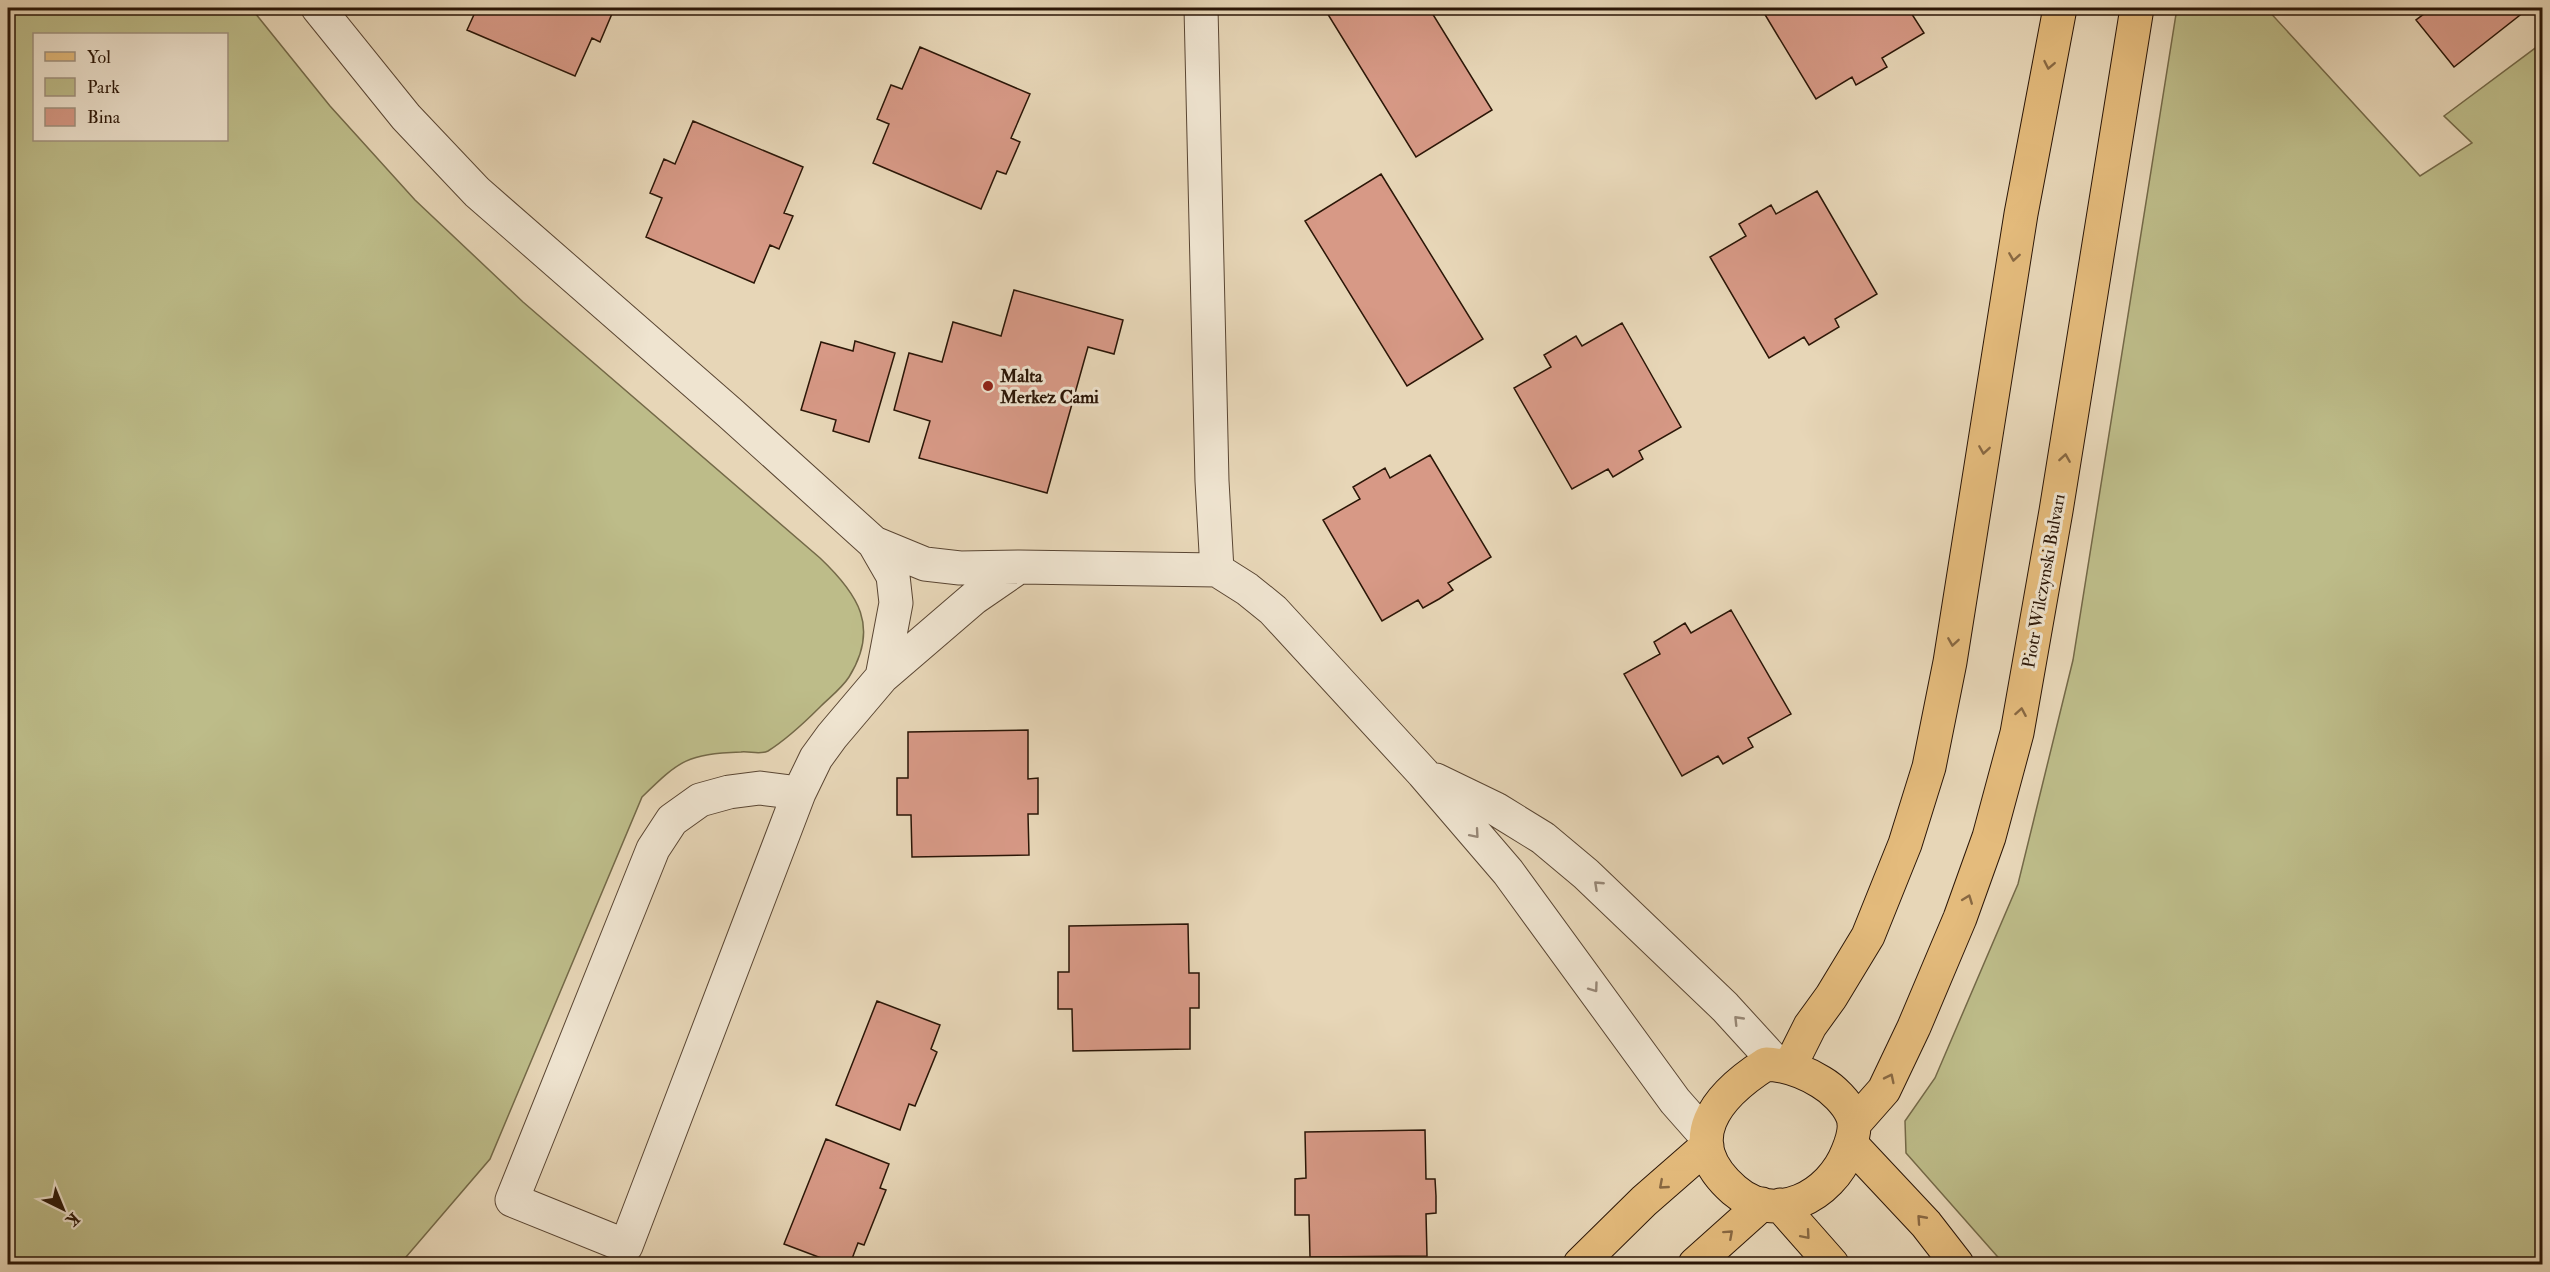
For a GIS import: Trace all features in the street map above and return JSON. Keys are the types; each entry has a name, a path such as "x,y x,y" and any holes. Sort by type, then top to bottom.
{"main road":[{"path":"1784,1065 1831,998 1868,936 1905,844 1929,767 1950,662 2021,214 2060,8"},
{"name":"Piotr Wilczynski Bulvarı","path":"1771,1204 1790,1205 1808,1199 1823,1188 1836,1173 1852,1134 1884,1090 1914,1027 1976,879 2017,733 2056,511 2137,8"},
{"path":"1832,1264 1771,1204 1739,1194 1722,1179 1709,1158 1706,1140 1713,1115 1728,1095 1747,1076 1766,1064 1784,1065 1828,1086 1852,1115 1852,1134 1958,1264"},
{"path":"1580,1264 1706,1140"},
{"path":"1695,1264 1771,1204"}],"street":[{"path":"1201,8 1212,481 1217,570"},
{"path":"324,10 406,117 477,192 730,413 874,543 893,576 896,603 882,676"},
{"path":"874,543 925,564 960,568 1217,570 1247,589 1273,610 1423,773 1508,872 1706,1140"},
{"path":"799,793 760,788 729,792 700,800 672,820 653,849 512,1200 626,1246 799,793 816,758 882,676 974,598 1019,567"},
{"path":"1423,773 1496,809 1543,838 1601,889 1784,1065"}],"green space":[{"path":"8,8 251,8 330,106 415,200 523,302 820,558 845,585 860,612 863,642 849,677 802,725 768,751 762,753 723,753 686,761 666,775 642,797 490,1159 400,1264 8,1264"},
{"path":"2177,8 2266,8 2420,176 2472,143 2444,116 2542,43 2542,1264 2004,1264 1906,1153 1905,1121 1935,1078 2018,884 2073,660"}],"building":[{"path":"477,8 614,9 600,42 592,38 575,76 467,30"},
{"path":"1324,8 1429,8 1492,110 1416,157"},
{"path":"1761,8 1908,8 1924,33 1882,58 1887,67 1856,85 1852,77 1816,99"},
{"path":"2432,8 2529,8 2454,67 2416,20"},
{"path":"920,47 1030,94 1011,138 1020,142 1006,174 997,171 981,209 873,163 889,124 877,119 891,85 902,89"},
{"path":"693,121 803,167 784,213 793,216 779,249 770,245 754,283 646,237 662,198 650,193 664,159 675,164"},
{"path":"1381,174 1483,339 1407,386 1305,221"},
{"path":"1817,191 1877,294 1835,319 1839,327 1809,345 1804,337 1769,358 1710,257 1746,236 1739,224 1771,205 1776,214"},
{"name":"Malta Merkez Cami","path":"1014,290 1123,320 1114,354 1088,347 1047,493 919,458 930,421 894,410 909,353 942,362 953,322 1001,336"},
{"path":"1622,323 1681,427 1639,451 1643,459 1613,477 1608,469 1572,489 1514,388 1551,367 1544,355 1576,336 1582,346"},
{"path":"855,341 895,353 869,442 833,431 836,420 801,410 821,342 853,351"},
{"path":"1430,455 1491,557 1448,583 1453,590 1439,599 1423,608 1418,600 1382,621 1323,520 1360,499 1353,487 1385,468 1390,478"},
{"path":"1731,610 1791,714 1748,738 1753,747 1723,764 1718,756 1682,776 1624,674 1660,654 1654,642 1685,623 1691,633"},
{"path":"1028,730 1028,779 1038,778 1038,814 1028,814 1029,855 912,857 911,815 897,815 897,778 908,778 908,732"},
{"path":"1188,924 1189,973 1199,973 1199,1008 1190,1008 1190,1049 1073,1051 1072,1009 1058,1009 1058,972 1069,972 1069,926"},
{"path":"877,1001 940,1025 931,1049 937,1052 915,1106 909,1104 900,1130 836,1105"},
{"path":"1425,1130 1426,1179 1435,1179 1436,1196 1436,1213 1426,1214 1427,1256 1310,1257 1309,1215 1295,1215 1295,1179 1306,1178 1305,1132"},
{"path":"826,1139 889,1164 880,1188 886,1190 864,1245 858,1243 850,1264 837,1264 784,1244"}],"place":[{"name":"Malta Merkez Cami","path":"988,386"}]}
